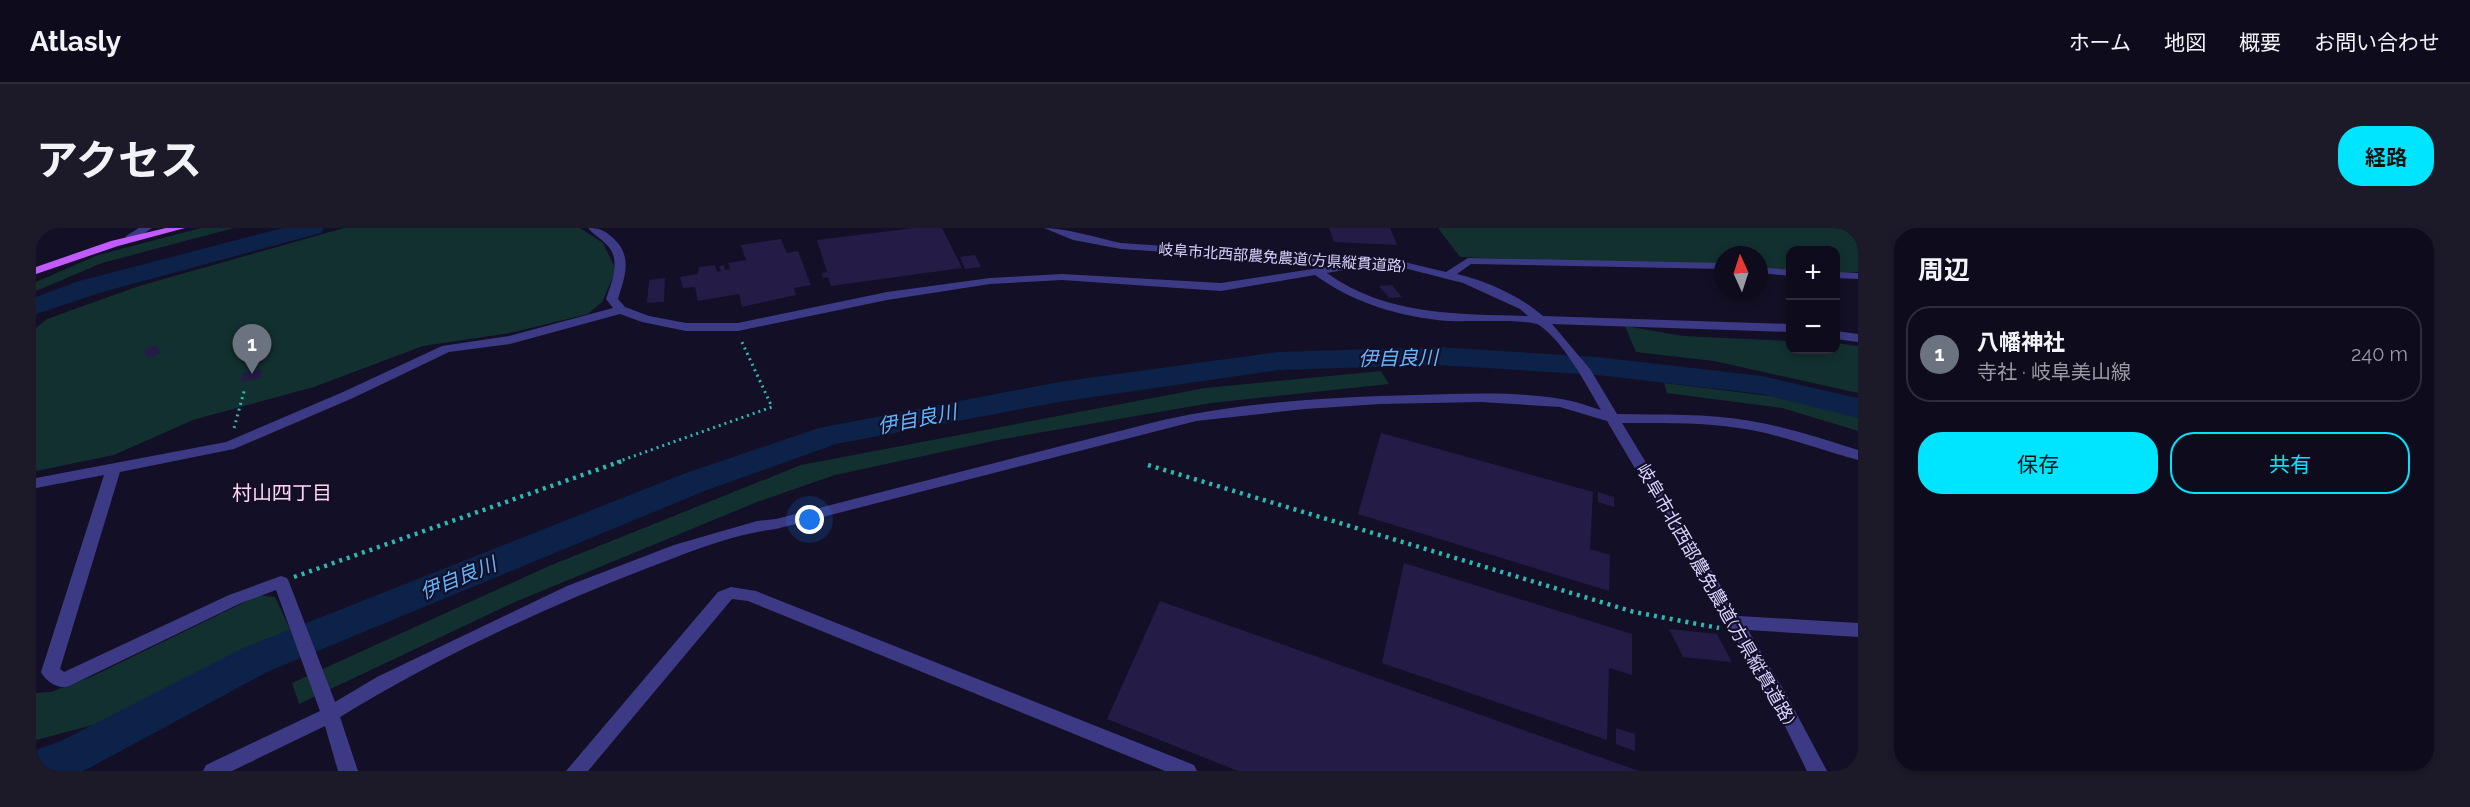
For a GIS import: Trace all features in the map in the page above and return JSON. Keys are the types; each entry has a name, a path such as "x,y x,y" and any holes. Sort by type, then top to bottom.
{"main road":[{"path":"36,271 130,238 180,228"}],"street":[{"path":"130,238 147,228"},
{"path":"593,228 615,243 620,258 621,272 612,299 621,310 646,319 686,327 738,327 887,296 990,281 1062,277 1221,287 1315,270 1352,266 1359,261"},
{"name":"岐阜市北西部農免農道(方県縦貫道路)","path":"1048,228 1077,238 1121,246 1404,265 1449,275 1496,291 1524,306 1542,320 1585,372 1780,699 1817,771"},
{"path":"1449,275 1468,261 1714,266"},
{"path":"1315,270 1337,286 1392,309 1446,316 1786,328"},
{"path":"1768,271 1786,273"},
{"path":"1840,275 1858,276"},
{"path":"36,483 229,446 348,395 446,349 510,340 621,310"},
{"path":"1840,336 1858,339"},
{"path":"213,771 328,708 573,590 680,549 757,526 776,524 1131,431 1196,417 1305,405 1481,398 1561,403 1610,413 1750,425 1806,438 1858,455"},
{"path":"113,470 50,672 63,681 236,599 284,587 328,708 348,771"},
{"path":"576,771 724,596 731,593 750,595 1187,771"},
{"path":"1737,627 1858,630"}],"path":[{"path":"284,587 771,407 738,327"},
{"path":"229,446 245,388"},
{"path":"1148,465 1634,612 1737,627"}],"green space":[{"path":"201,228 234,228 102,263 36,291 36,282 98,255"},
{"path":"344,228 580,228 603,243 616,270 602,302 588,314 510,333 423,346 314,387 193,420 114,455 36,471 36,328 47,319 139,286"},
{"path":"1438,228 1858,228 1858,272 1840,273 1840,246 1786,246 1786,271 1768,270 1768,246 1714,246 1714,268 1460,257"},
{"path":"1625,326 1683,336 1786,341 1786,354 1840,354 1840,344 1858,346 1858,393 1714,361 1636,352"},
{"path":"1381,371 1389,384 1211,403 998,440 835,475 757,502 515,602 299,704 292,683 549,566 801,465 1205,388"},
{"path":"1664,383 1770,396 1853,415 1858,417 1858,431 1782,408 1667,393"},
{"path":"259,595 275,597 291,631 123,717 36,740 36,693 51,692 93,676"}],"building":[{"path":"914,228 942,228 962,268 831,286 828,277 823,278 822,273 827,272 817,240"},
{"path":"1329,228 1390,228 1397,245 1334,242"},
{"path":"781,239 787,253 798,251 811,285 794,288 796,295 742,307 739,294 698,301 695,287 683,288 680,277 698,274 699,267 715,265 717,272 721,271 719,266 724,265 725,270 730,269 728,263 746,260 741,245"},
{"path":"975,255 981,267 965,269 960,257"},
{"path":"665,278 664,302 647,303 649,280"},
{"path":"1392,285 1402,297 1389,298 1379,286"},
{"path":"157,345 161,353 147,358 143,350"},
{"path":"266,355 264,362 247,364 249,357"},
{"path":"262,369 261,378 241,382 243,373"},
{"path":"1381,433 1593,492 1590,549 1610,555 1609,591 1358,514"},
{"path":"1598,492 1614,497 1614,507 1598,502"},
{"path":"1404,563 1632,634 1632,675 1609,668 1607,740 1382,663"},
{"path":"1160,601 1639,771 1238,771 1107,719"},
{"path":"1669,629 1717,634 1732,662 1683,657"},
{"path":"1616,728 1635,734 1635,751 1616,744"}],"waterway":[{"name":"伊自良川","path":"36,306 89,287 312,228"},
{"name":"伊自良川","path":"36,769 76,754 255,660 695,482 830,435 1059,392 1278,361 1438,356 1597,366 1762,385 1858,408"}],"place":[{"name":"八幡神社","path":"252,374"}],"district":[{"name":"村山四丁目","path":"282,493"}]}
